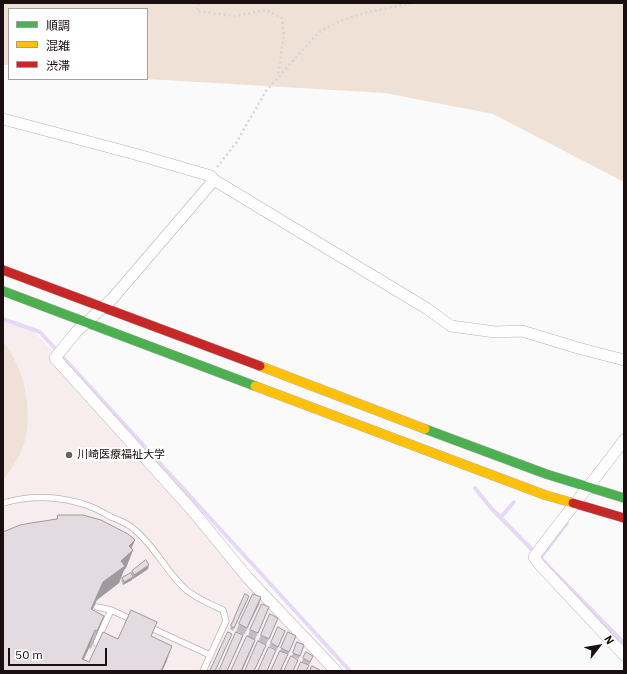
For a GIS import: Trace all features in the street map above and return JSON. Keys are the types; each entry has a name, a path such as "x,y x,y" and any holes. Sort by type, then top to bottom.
{"street":[{"path":"3,119 135,154 212,178 426,308 451,326 495,332 522,332 624,360"},
{"path":"212,178 112,299 77,331 55,358 192,510 247,576 336,671"},
{"path":"3,270 546,474 624,498"},
{"path":"3,291 545,495 624,518"},
{"path":"624,440 537,553 538,564 624,655"}],"lane":[{"path":"3,503 18,499 42,497 60,499 90,506 134,529 154,550 169,571 185,589 204,601 223,610 226,621 203,671"},
{"path":"97,607 112,610 210,654"},
{"path":"96,643 112,610"}],"path":[{"path":"199,3 197,11 235,16 266,10 282,18 284,33 278,77"},
{"path":"212,178 236,143 266,91 318,33 328,26 357,14 413,3"}],"shaded area":[{"path":"3,3 624,3 624,182 493,114 385,93 148,79 148,8 8,8 8,65 3,65"},
{"name":"川崎医療福祉大学","path":"3,321 35,332 47,346 56,353 52,359 220,551 331,671 3,671"},
{"path":"3,342 10,352 21,376 25,389 28,415 23,446 16,462 3,481"}],"building":[{"path":"58,515 83,515 101,520 128,534 135,540 129,546 133,550 121,561 125,566 103,582 91,609 104,616 97,631 95,630 82,659 89,662 103,632 118,639 131,610 157,622 151,636 172,646 161,671 3,671 3,532 20,525 57,519"},
{"path":"146,560 149,565 134,575 132,571"},
{"path":"131,573 133,577 124,582 122,578"},
{"path":"245,594 249,596 234,628 231,626"},
{"path":"253,594 261,597 247,628 239,624"},
{"path":"262,604 269,607 258,633 250,630"},
{"path":"270,614 278,618 269,639 261,635"},
{"path":"278,627 285,631 278,647 271,643"},
{"path":"228,632 232,634 215,671 210,671"},
{"path":"236,632 243,635 227,671 219,671"},
{"path":"288,632 296,636 289,652 281,648"},
{"path":"247,636 255,640 241,671 231,671"},
{"path":"258,641 266,645 254,671 245,671"},
{"path":"297,642 304,645 300,656 293,653"},
{"path":"269,647 276,650 267,671 258,671"},
{"path":"280,651 288,654 280,671 271,671"},
{"path":"306,652 313,656 310,662 303,658"},
{"path":"291,656 298,660 293,671 284,671"},
{"path":"301,662 309,665 306,671 297,671"},
{"path":"312,666 320,670 310,671"}],"waterway":[{"path":"3,319 40,332 350,671"},
{"path":"475,488 491,508 624,643"},
{"path":"501,517 514,502"},
{"path":"541,557 567,523"}],"traffic: fast":[{"path":"3,291 255,386"},
{"path":"425,429 546,474 624,498"}],"traffic: slow":[{"path":"260,366 425,429"},
{"path":"255,386 545,495 573,503"}],"traffic: jam":[{"path":"3,270 260,366"},
{"path":"573,503 624,518"}],"place":[{"name":"川崎医療福祉大学","path":"69,455"}]}
